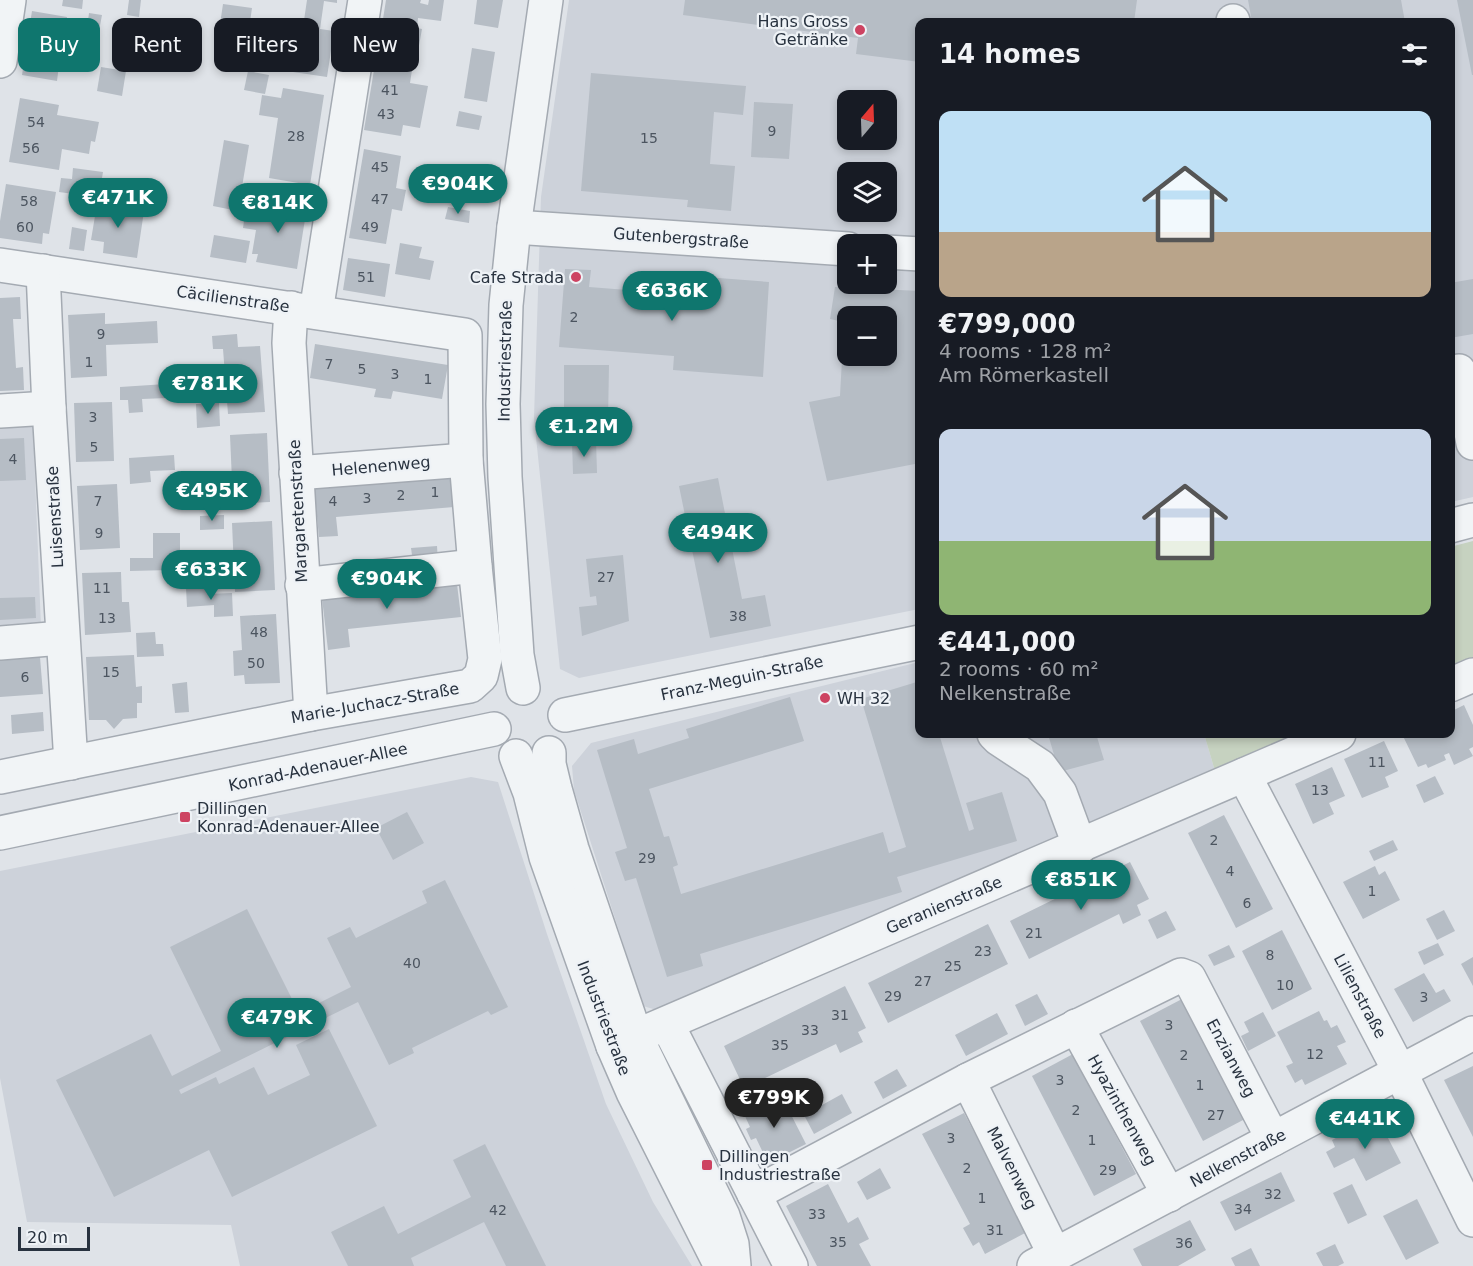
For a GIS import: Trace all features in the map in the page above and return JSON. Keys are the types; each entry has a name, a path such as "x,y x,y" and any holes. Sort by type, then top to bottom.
{"street":[{"path":"0,61 9,0"},
{"name":"Margaretenstraße","path":"311,714 289,343 303,310 365,0"},
{"name":"Industriestraße","path":"523,688 517,655 504,446 506,305 514,227 546,0"},
{"name":"Gutenbergstraße","path":"514,227 837,248"},
{"path":"897,253 915,254"},
{"name":"Cäcilienstraße","path":"0,265 465,335"},
{"name":"Luisenstraße","path":"43,271 62,638 71,763"},
{"name":"Marie-Juchacz-Straße","path":"0,777 311,714 470,686 477,681 481,676 485,659 466,460 465,335"},
{"path":"1459,371 1473,443"},
{"path":"0,411 49,408"},
{"name":"Helenenweg","path":"296,473 466,460"},
{"path":"1455,525 1473,520"},
{"path":"302,585 475,566"},
{"path":"0,643 62,638"},
{"name":"Franz-Meguin-Straße","path":"565,715 915,643"},
{"path":"1455,683 1473,675"},
{"path":"523,688 543,689 553,695 565,715 566,726 558,746 539,758 527,759 506,750 498,741 494,729 496,709 502,699 510,692 523,688"},
{"name":"Konrad-Adenauer-Allee","path":"0,833 494,729"},
{"path":"998,738 1040,766 1060,793 1080,847"},
{"name":"Geranienstraße","path":"625,1042 1330,738"},
{"name":"Industriestraße","path":"549,753 549,764 555,789 625,1042 633,1092 717,1257 725,1266"},
{"name":"Industriestraße","path":"516,756 530,793 546,857 625,1042 723,1216 732,1244 734,1266"},
{"name":"Lilienstraße","path":"1244,775 1400,1072 1473,1220"},
{"name":"Enzianweg","path":"1076,1026 1180,975 1189,978 1273,1139"},
{"path":"667,1024 791,1266"},
{"path":"754,1194 968,1080 1076,1026"},
{"name":"Hyazinthenweg","path":"1076,1026 1169,1195"},
{"name":"Nelkenstraße","path":"1045,1260 1473,1033"},
{"name":"Malvenweg","path":"968,1080 1045,1260"}],"shaded area":[{"path":"569,0 1473,0 1473,497 1455,501 1455,18 915,18 915,610 579,678 560,669 534,418 541,197"},
{"path":"0,427 33,427 41,627 0,629"},
{"path":"915,663 915,738 1205,738 1215,771 660,1011 643,1006 574,790 572,766 591,743"},
{"path":"471,777 498,782 547,934 606,1104 653,1202 692,1266 240,1266 231,1225 27,1222 0,1078 0,871"}],"green space":[{"path":"1473,541 1473,657 1455,665 1455,546"},
{"path":"1205,738 1291,738 1215,771"}],"building":[{"path":"63,0 83,0 82,9 62,6"},
{"path":"129,0 141,0 139,17 127,15"},
{"path":"307,0 337,0 337,3 324,1 320,29 331,31 327,77 293,72 319,72 319,18 304,18"},
{"path":"386,0 421,0 420,3 428,5 429,0 444,0 441,21 419,18 383,18"},
{"path":"477,0 503,0 498,28 474,24"},
{"name":"Hans Gross Getränke","path":"685,0 1137,0 1135,18 915,18 915,61 856,54 858,38 683,15"},
{"path":"1248,0 1401,0 1404,18 1251,18"},
{"path":"1457,0 1473,0 1473,75 1472,75"},
{"path":"223,4 252,8 251,18 221,18"},
{"path":"32,11 67,17 67,18 31,18"},
{"path":"89,13 102,15 100,26 100,18 88,18"},
{"path":"419,28 422,29 419,46"},
{"path":"472,48 495,52 487,102 464,98"},
{"path":"101,67 112,69 112,72 126,72 122,96 97,91"},
{"path":"22,72 58,72 57,81 22,75"},
{"path":"248,72 269,75 265,94 244,90"},
{"path":"374,72 412,72 410,83 428,86 420,128 403,125 401,136 364,130"},
{"path":"591,73 746,86 743,115 714,112 710,164 735,166 731,211 687,207 688,200 581,191"},
{"path":"283,88 324,95 310,185 269,178 278,118 259,115 262,95 281,98"},
{"path":"20,98 59,105 57,115 99,122 95,142 91,141 89,154 62,149 59,170 9,162"},
{"path":"754,102 793,104 789,159 751,157"},
{"path":"459,111 482,116 479,130 456,126"},
{"path":"224,140 249,145 238,211 213,206"},
{"path":"364,149 401,156 396,188 406,190 402,211 392,209 386,244 349,238"},
{"path":"73,168 103,172 101,184 90,182 88,196 59,192 61,178 72,179"},
{"path":"6,184 56,192 49,234 43,233 42,244 0,238 0,221"},
{"path":"148,193 159,195 156,215 145,213"},
{"path":"98,198 110,199 109,206 144,211 137,258 103,253 104,242 91,240"},
{"path":"266,200 307,207 297,269 256,262 258,254 252,254 256,230 243,228 245,214 264,217"},
{"path":"448,207 470,211 469,223 445,219"},
{"path":"72,227 87,230 84,251 69,249"},
{"path":"214,235 250,241 246,263 210,257"},
{"path":"400,243 422,247 419,258 434,261 430,280 395,274"},
{"path":"348,258 390,264 385,297 343,290"},
{"path":"565,269 591,270 589,287 678,294 680,275 769,282 763,377 673,370 674,356 559,347"},
{"path":"1473,279 1473,334 1455,337 1455,282"},
{"path":"835,287 837,287 837,294 897,294 897,290 915,291 915,464 827,481 809,402 840,396 842,366 897,366 897,306 837,306 837,320 830,319"},
{"path":"20,297 21,319 13,319 16,368 23,367 24,390 0,391 0,298"},
{"path":"105,313 105,324 157,321 158,343 106,345 107,376 71,378 68,315"},
{"path":"237,334 238,347 260,346 265,412 228,414 223,349 213,349 212,336"},
{"path":"315,344 448,365 442,399 393,391 391,399 374,397 376,389 310,378"},
{"path":"564,365 609,365 608,420 564,419"},
{"path":"166,384 167,398 142,399 143,412 129,413 128,400 120,400 120,387"},
{"path":"112,402 114,461 76,462 74,403"},
{"path":"219,403 220,426 197,428 196,404"},
{"path":"267,433 270,502 233,504 230,435"},
{"path":"24,438 26,480 0,481 0,439"},
{"path":"596,441 597,473 573,474 572,442"},
{"path":"174,455 175,470 150,471 151,482 130,484 129,458"},
{"path":"451,474 454,507 336,517 338,536 319,537 314,486"},
{"path":"718,478 742,599 765,595 771,626 710,638 679,486"},
{"path":"117,484 120,548 80,550 77,486"},
{"path":"224,515 224,529 200,530 200,516"},
{"path":"272,521 275,590 235,592 232,523"},
{"path":"153,533 180,533 180,558 170,558 171,570 130,571 130,558 153,558"},
{"path":"437,546 438,561 413,562 411,548"},
{"path":"623,555 629,621 582,636 579,607 597,605 596,596 590,597 586,559"},
{"path":"121,572 122,602 129,602 131,632 85,635 82,573"},
{"path":"457,584 461,617 348,629 350,647 328,650 322,598"},
{"path":"206,587 207,594 232,593 233,616 214,617 214,605 187,607 186,588"},
{"path":"35,597 36,618 0,620 0,598"},
{"path":"276,614 280,683 245,684 244,675 234,676 233,651 242,650 240,616"},
{"path":"155,632 156,644 163,644 164,656 137,657 136,633"},
{"path":"134,655 136,687 142,686 142,703 137,703 137,718 123,719 114,729 106,720 89,720 86,657"},
{"path":"40,657 43,694 0,697 0,660"},
{"path":"187,682 189,712 175,713 172,684"},
{"path":"915,683 915,738 940,738 969,831 974,829 966,803 1002,792 1017,841 897,877 902,892 700,954 703,966 667,977 636,878 625,881 615,852 627,848 597,750 634,739 638,754 689,738 686,729 790,697 804,741 649,789 664,837 669,836 678,865 673,867 681,894 883,832 889,853 906,847 861,699"},
{"path":"1464,705 1473,725 1473,747 1469,749 1473,756 1454,765 1449,753 1444,755 1446,760 1428,768 1426,764 1418,767 1404,738 1455,738 1455,710"},
{"path":"43,712 44,731 12,734 11,715"},
{"path":"1049,738 1097,738 1104,760 1059,772"},
{"path":"1384,741 1398,771 1385,777 1389,787 1362,798 1344,759"},
{"path":"1332,767 1345,796 1329,803 1334,814 1313,824 1295,784"},
{"path":"1435,776 1444,794 1424,803 1416,785"},
{"path":"407,812 424,843 393,860 376,828"},
{"path":"1224,815 1273,909 1236,928 1188,833"},
{"path":"1393,840 1398,850 1374,861 1369,851"},
{"path":"1130,862 1149,899 1137,905 1141,915 1123,924 1119,914 1029,959 1010,921"},
{"path":"1375,866 1379,875 1385,871 1400,900 1363,919 1343,882"},
{"path":"445,880 508,1007 491,1015 488,1011 412,1048 414,1053 389,1065 358,1002 179,1090 181,1094 216,1077 219,1084 254,1067 268,1095 310,1075 296,1045 329,1029 377,1126 232,1197 209,1150 114,1197 56,1080 151,1034 172,1076 221,1051 170,947 247,909 299,1013 351,987 327,938 350,927 356,938 427,903 422,891"},
{"path":"1444,910 1455,931 1437,940 1426,919"},
{"path":"1166,911 1176,930 1157,939 1148,920"},
{"path":"988,924 1008,964 888,1023 868,983"},
{"path":"1282,930 1312,989 1272,1010 1242,951"},
{"path":"1438,943 1444,955 1424,965 1418,952"},
{"path":"1229,945 1235,957 1214,966 1208,955"},
{"path":"1473,957 1473,986 1461,964"},
{"path":"1424,973 1436,993 1444,989 1451,1001 1413,1022 1394,989"},
{"path":"845,986 866,1028 858,1032 863,1042 840,1053 836,1044 744,1088 724,1046"},
{"path":"1037,994 1048,1014 1025,1026 1015,1005"},
{"path":"1182,999 1245,1119 1203,1141 1140,1021"},
{"path":"1319,1011 1331,1028 1337,1025 1346,1042 1337,1046 1347,1064 1305,1085 1302,1079 1295,1083 1286,1066 1293,1063 1277,1032"},
{"path":"1263,1012 1276,1036 1248,1051 1241,1036 1249,1032 1244,1022"},
{"path":"997,1013 1008,1034 966,1056 955,1035"},
{"path":"1073,1054 1136,1174 1094,1196 1032,1076"},
{"path":"1473,1066 1473,1137 1444,1080"},
{"path":"897,1069 907,1086 883,1099 874,1082"},
{"path":"842,1094 852,1113 814,1134 804,1115"},
{"path":"781,1095 806,1144 768,1163 756,1138 751,1140 746,1129 750,1127 744,1114"},
{"path":"964,1113 1027,1232 985,1254 979,1242 973,1246 963,1228 970,1224 922,1134"},
{"path":"1377,1117 1401,1163 1366,1181 1354,1158 1334,1168 1326,1152 1335,1147 1332,1140"},
{"path":"485,1144 546,1266 506,1266 484,1222 411,1258 414,1266 348,1266 331,1232 384,1206 398,1234 471,1197 453,1160"},
{"path":"880,1168 891,1188 867,1200 857,1182"},
{"path":"1281,1172 1295,1201 1235,1231 1220,1202"},
{"path":"828,1184 848,1223 858,1217 869,1239 859,1244 871,1266 817,1266 786,1206"},
{"path":"1352,1184 1367,1215 1348,1224 1333,1193"},
{"path":"1417,1199 1439,1243 1406,1260 1383,1216"},
{"path":"1190,1220 1206,1250 1178,1266 1142,1266 1133,1249"},
{"path":"1335,1244 1344,1263 1338,1266 1323,1266 1316,1253"},
{"path":"1251,1248 1260,1266 1235,1266 1231,1258"}],"place":[{"name":"Hans Gross Getränke","path":"860,30"},
{"name":"Cafe Strada","path":"576,277"},
{"name":"WH 32","path":"825,698"},
{"name":"Dillingen Konrad-Adenauer-Allee","path":"185,817"},
{"name":"Dillingen Industriestraße","path":"707,1165"}]}
